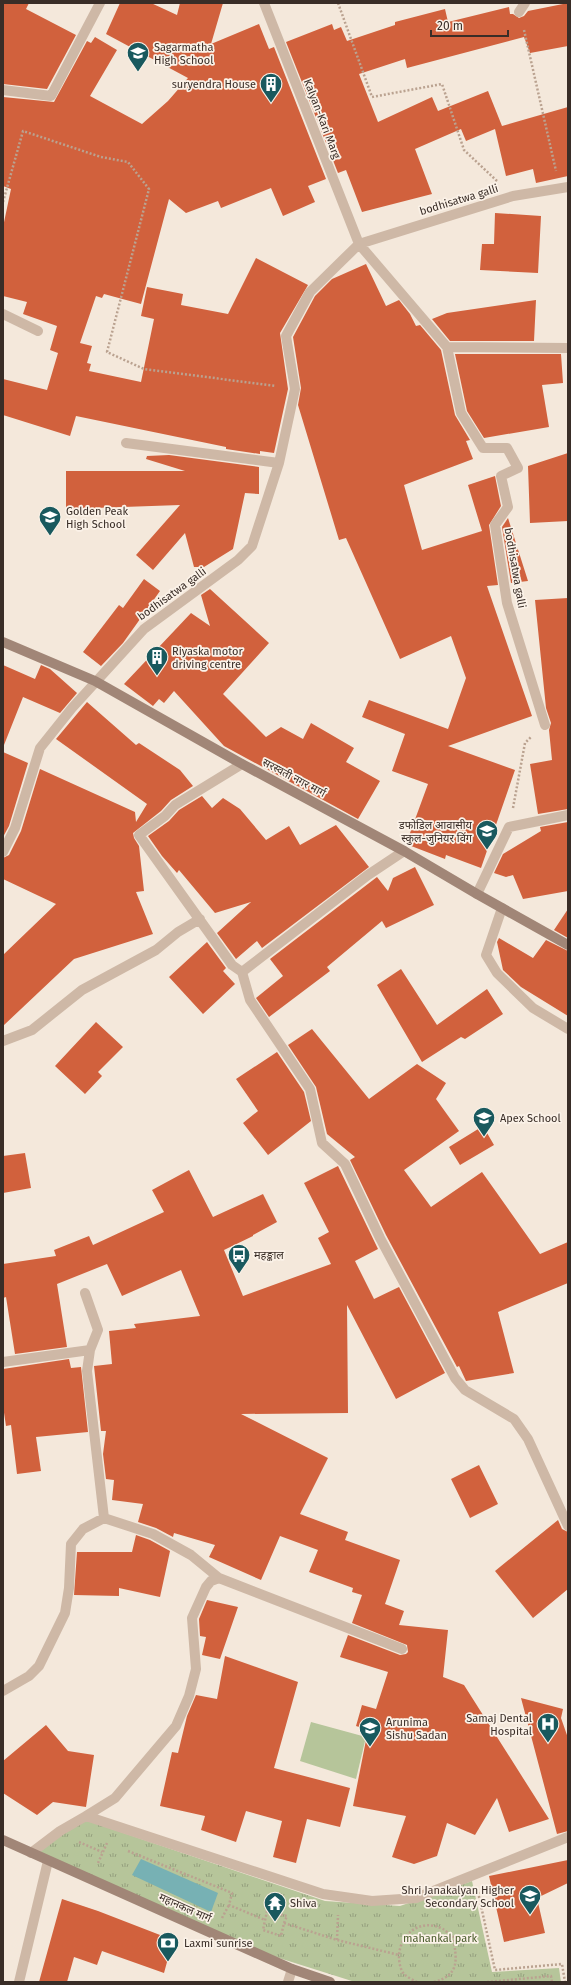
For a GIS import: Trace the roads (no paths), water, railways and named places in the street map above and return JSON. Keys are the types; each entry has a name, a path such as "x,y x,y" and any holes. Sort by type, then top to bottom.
{"main road":[{"name":"सरस्वती नगर मार्ग","path":"3,642 95,681 242,764 404,851 568,945"},
{"name":"महानकल मार्ग","path":"3,1840 292,1969 330,1982"}],"street":[{"path":"3,90 51,96 100,3"},
{"name":"Kalyan-Kari Marg","path":"264,3 358,244"},
{"name":"bodhisatwa galli","path":"3,852 15,828 40,748 95,681 144,629 238,560 252,546 279,463 295,389 286,336 310,292 358,244 513,196 564,188"},
{"name":"bodhisatwa galli","path":"358,244 447,347 461,413 483,448 507,448 518,468 501,476 508,507 494,525 507,603 545,725"},
{"path":"3,314 38,331"},
{"path":"447,347 568,348"},
{"path":"126,443 279,463"},
{"path":"242,764 175,805 165,816 139,835 232,965 242,972 250,1000 310,1089 322,1143 345,1164 380,1238 455,1378 465,1390 514,1419 528,1440 568,1526"},
{"path":"477,894 509,827 568,815"},
{"path":"242,972 368,875 404,851"},
{"path":"502,908 486,955 497,974 533,1008 568,1029"},
{"path":"3,1042 32,1030 82,990 156,950 178,932 200,919"},
{"path":"85,1293 98,1330 90,1350 87,1371 104,1518"},
{"path":"3,1362 90,1350"},
{"path":"3,1691 29,1676 39,1666 65,1613 69,1588 71,1544 83,1529 104,1518 153,1534 191,1555 219,1578 402,1649"},
{"path":"31,1853 60,1831 115,1798 176,1726 189,1696 196,1669 192,1618 206,1587 211,1582 219,1578"},
{"path":"86,1816 323,1894 372,1902 416,1898 568,1837"},
{"path":"19,1982 48,1861"},
{"path":"288,1982 292,1969"}],"water":[{"path":"141,1859 218,1893 211,1912 132,1875"}],"place":[{"name":"Sagarmatha High School","path":"138,72"},
{"name":"suryendra House","path":"271,104"},
{"name":"Golden Peak High School","path":"50,536"},
{"name":"Riyaska motor driving centre","path":"157,676"},
{"name":"डफोडिल आवासीय स्कुल-जुनियर विंग","path":"487,850"},
{"name":"Apex School","path":"484,1138"},
{"name":"महङ्काल","path":"239,1274"},
{"name":"Samaj Dental Hospital","path":"548,1744"},
{"name":"Arunima Sishu Sadan","path":"370,1748"},
{"name":"Shri Janakalyan Higher Secondary School","path":"530,1916"},
{"name":"Shiva","path":"275,1922"},
{"name":"Laxmi sunrise","path":"168,1962"}],"park label":[{"name":"mahankal park","path":"440,1938"}]}
